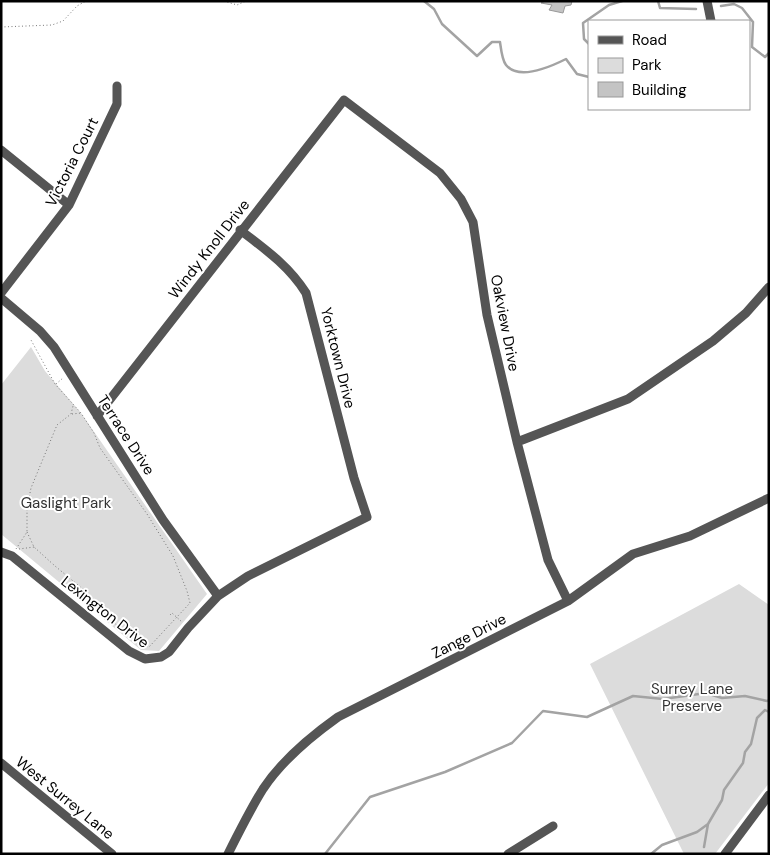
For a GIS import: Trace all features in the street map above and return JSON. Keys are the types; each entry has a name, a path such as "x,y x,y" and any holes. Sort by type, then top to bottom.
{"street":[{"path":"707,1 711,20"},
{"name":"Victoria Court","path":"1,292 69,205 117,104 117,86"},
{"name":"Windy Knoll Drive","path":"97,416 240,230 344,100"},
{"name":"Oakview Drive","path":"344,100 440,173 468,211 476,234 487,315 517,442 548,560 568,601"},
{"path":"1,150 69,205"},
{"name":"Yorktown Drive","path":"240,230 290,271 306,293 354,478 367,517"},
{"path":"517,442 628,399 713,342 746,313 769,287"},
{"name":"Terrace Drive","path":"1,298 40,331 54,347 163,520 218,596"},
{"name":"Zange Drive","path":"228,854 264,788 287,760 321,729 352,710 568,601 633,554 690,536 769,498"},
{"name":"Lexington Drive","path":"1,552 12,556 136,656 145,660 162,657 169,652 188,628 218,596 248,576 367,517"},
{"name":"West Surrey Lane","path":"1,763 112,854"},
{"path":"725,854 769,795"},
{"path":"508,854 553,826"}],"path":[{"path":"1,27 52,25 63,21 77,6 86,1"},
{"path":"224,1 237,5 246,1"},
{"path":"31,340 56,384 81,413 94,433 100,448 147,514 173,556 187,591 190,603 149,647 141,645 96,608 84,590 34,547 27,532 27,508 31,488 57,425 71,414 81,413"},
{"path":"56,384 70,373"},
{"path":"71,414 73,405"},
{"path":"27,532 16,550 34,547"},
{"path":"170,615 172,612 188,628"}],"green space":[{"name":"Gaslight Park","path":"31,347 45,371 81,413 207,594 159,651 141,650 1,534 1,385"},
{"name":"Surrey Lane Preserve","path":"739,584 769,605 769,783 715,854 684,854 590,664"}],"building":[{"path":"545,1 572,1 571,5 565,6 563,13 549,10 552,5 541,3"}],"waterway":[{"path":"424,1 434,9 442,24 477,56 492,42 500,42 506,65 512,70 519,72 536,71 566,59 577,74 588,77"},
{"path":"588,43 584,39 583,23 609,5 622,1"},
{"path":"658,1 660,8 696,9"},
{"path":"721,6 734,4 742,8 753,22 752,47 765,57 769,53"},
{"path":"325,854 370,797 445,772 512,743 543,711 587,717 633,696 663,699 706,693 722,698 745,696 769,700"},
{"path":"651,854 662,845 697,832 708,824 722,800 724,790 743,763 745,752 751,744 757,718 765,710 769,712"},
{"path":"704,847 708,824"}]}
